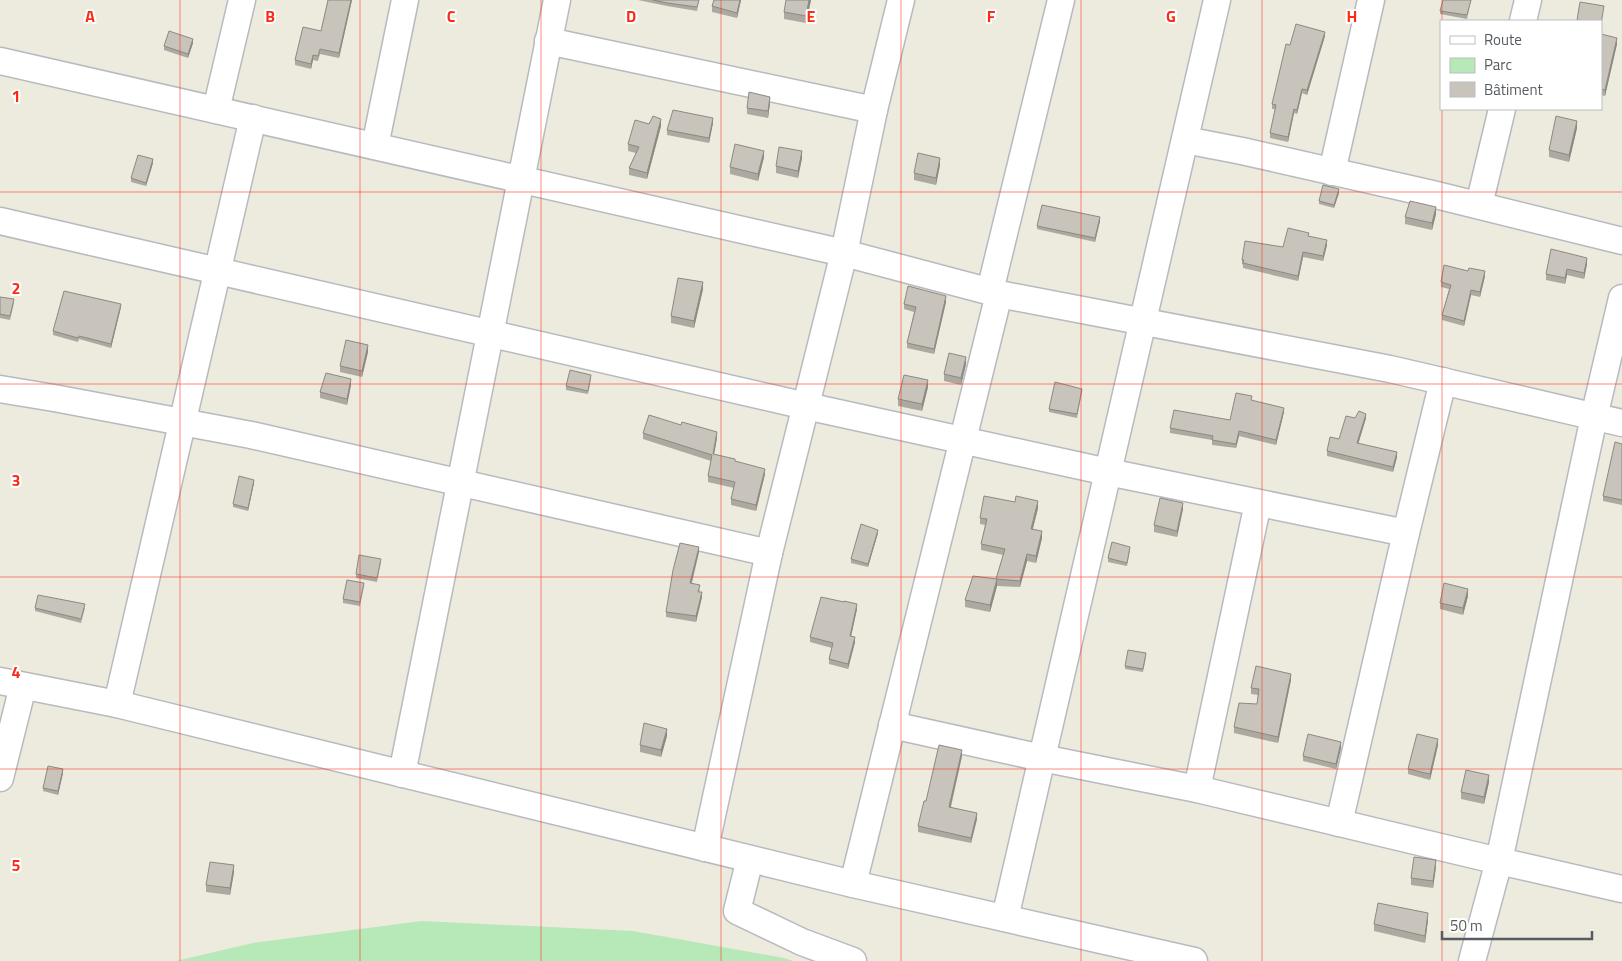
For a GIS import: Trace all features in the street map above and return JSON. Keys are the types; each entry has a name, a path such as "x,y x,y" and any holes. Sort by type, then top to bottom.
{"street":[{"path":"216,110 242,0"},
{"path":"374,146 404,0"},
{"path":"402,774 556,0"},
{"path":"705,848 769,552 844,253 874,110 901,0"},
{"path":"853,884 963,439 1060,0"},
{"path":"1005,918 1217,0"},
{"path":"1332,172 1371,0"},
{"path":"1523,20 1528,0"},
{"path":"548,41 874,110"},
{"path":"0,61 844,253 994,292 1390,369 1622,423"},
{"path":"1479,205 1502,110"},
{"path":"117,704 253,118"},
{"path":"1185,140 1242,151 1479,205 1622,241"},
{"path":"0,221 806,406 1108,472 1406,533"},
{"path":"1472,961 1499,861 1594,417 1622,298"},
{"path":"1339,823 1443,381"},
{"path":"0,389 251,435 769,552"},
{"path":"1196,789 1258,503"},
{"path":"0,778 12,684 117,704 853,884 1194,961"},
{"path":"892,724 1042,758 1196,789 1622,889"},
{"path":"750,859 737,911 802,942 853,961"}],"green space":[{"path":"422,921 633,931 793,961 176,961 253,943"}],"building":[{"path":"328,0 351,0 339,53 320,49 318,56 313,55 311,64 295,60 303,27 321,31"},
{"path":"653,0 699,0 697,7"},
{"path":"714,0 740,0 737,13 712,6"},
{"path":"786,0 809,0 806,16 784,12"},
{"path":"1443,0 1471,0 1467,15 1440,11"},
{"path":"1580,2 1604,6 1602,20 1577,20"},
{"path":"1296,24 1325,32 1307,90 1302,89 1297,110 1294,109 1288,137 1270,133 1276,105 1272,104 1286,44 1290,45"},
{"path":"169,31 193,39 188,54 164,46"},
{"path":"1602,34 1617,38 1605,90 1602,89"},
{"path":"749,92 770,97 768,111 747,108"},
{"path":"673,110 713,118 709,138 667,130"},
{"path":"653,116 661,119 647,173 629,168 639,147 628,144 635,120 649,124"},
{"path":"1556,116 1577,121 1569,155 1549,150"},
{"path":"735,144 764,151 758,174 730,167"},
{"path":"779,147 802,151 798,171 776,166"},
{"path":"918,153 940,158 936,178 914,173"},
{"path":"138,155 153,159 146,183 131,178"},
{"path":"1323,185 1339,189 1334,205 1319,201"},
{"path":"1410,201 1436,207 1432,223 1405,217"},
{"path":"1042,205 1100,217 1095,238 1037,226"},
{"path":"1288,228 1309,233 1308,236 1327,240 1323,256 1303,252 1298,276 1243,263 1245,241 1283,247"},
{"path":"1551,249 1587,258 1584,273 1567,269 1565,278 1546,274"},
{"path":"1444,265 1468,271 1469,268 1485,271 1480,292 1471,290 1464,321 1442,315 1451,285 1441,282"},
{"path":"678,278 703,282 694,321 671,316"},
{"path":"908,286 946,296 934,349 907,343 916,307 904,304"},
{"path":"64,291 121,304 111,344 53,331"},
{"path":"0,297 14,299 10,316 0,314"},
{"path":"346,340 368,345 362,371 340,366"},
{"path":"949,353 966,357 961,378 944,374"},
{"path":"570,370 591,375 588,391 566,386"},
{"path":"326,373 351,379 347,399 320,392"},
{"path":"904,375 928,380 922,404 898,399"},
{"path":"1055,382 1082,389 1077,414 1049,409"},
{"path":"1236,393 1252,396 1251,400 1284,408 1276,440 1239,431 1236,444 1212,440 1213,436 1170,428 1174,410 1230,420"},
{"path":"1359,411 1366,414 1357,443 1397,452 1393,467 1327,451 1330,437 1339,439 1346,416 1355,418"},
{"path":"649,415 681,425 682,422 717,432 713,454 765,469 756,505 731,499 735,482 708,476 712,455 643,433"},
{"path":"1615,442 1622,444 1622,500 1603,496"},
{"path":"239,476 254,480 248,508 233,504"},
{"path":"984,496 1015,502 1016,496 1038,501 1031,529 1042,531 1036,556 1027,554 1020,581 996,579 1005,549 981,544 987,519 980,518"},
{"path":"1160,498 1183,503 1177,531 1154,525"},
{"path":"861,524 878,530 868,564 851,559"},
{"path":"1112,542 1130,547 1127,563 1108,558"},
{"path":"680,543 699,547 690,583 700,585 698,592 702,592 696,616 666,612"},
{"path":"359,555 381,559 377,578 356,574"},
{"path":"973,576 997,579 990,605 965,600"},
{"path":"347,580 364,583 360,602 343,599"},
{"path":"1444,583 1468,589 1463,608 1440,603"},
{"path":"38,595 85,604 81,619 35,608"},
{"path":"821,597 857,604 850,636 855,637 848,664 829,659 833,643 810,637"},
{"path":"1128,650 1146,653 1143,669 1125,666"},
{"path":"1256,666 1291,674 1278,737 1234,727 1239,703 1257,704 1259,689 1251,688"},
{"path":"644,723 667,729 661,750 640,745"},
{"path":"1308,734 1341,742 1336,764 1303,756"},
{"path":"1417,734 1438,739 1430,774 1408,769"},
{"path":"939,745 962,750 949,807 977,813 971,838 918,826"},
{"path":"48,766 63,769 58,791 43,788"},
{"path":"1466,770 1489,775 1484,797 1461,792"},
{"path":"1414,857 1436,860 1433,881 1411,878"},
{"path":"210,862 234,865 230,888 206,885"},
{"path":"1378,903 1428,913 1425,936 1374,924"}]}
